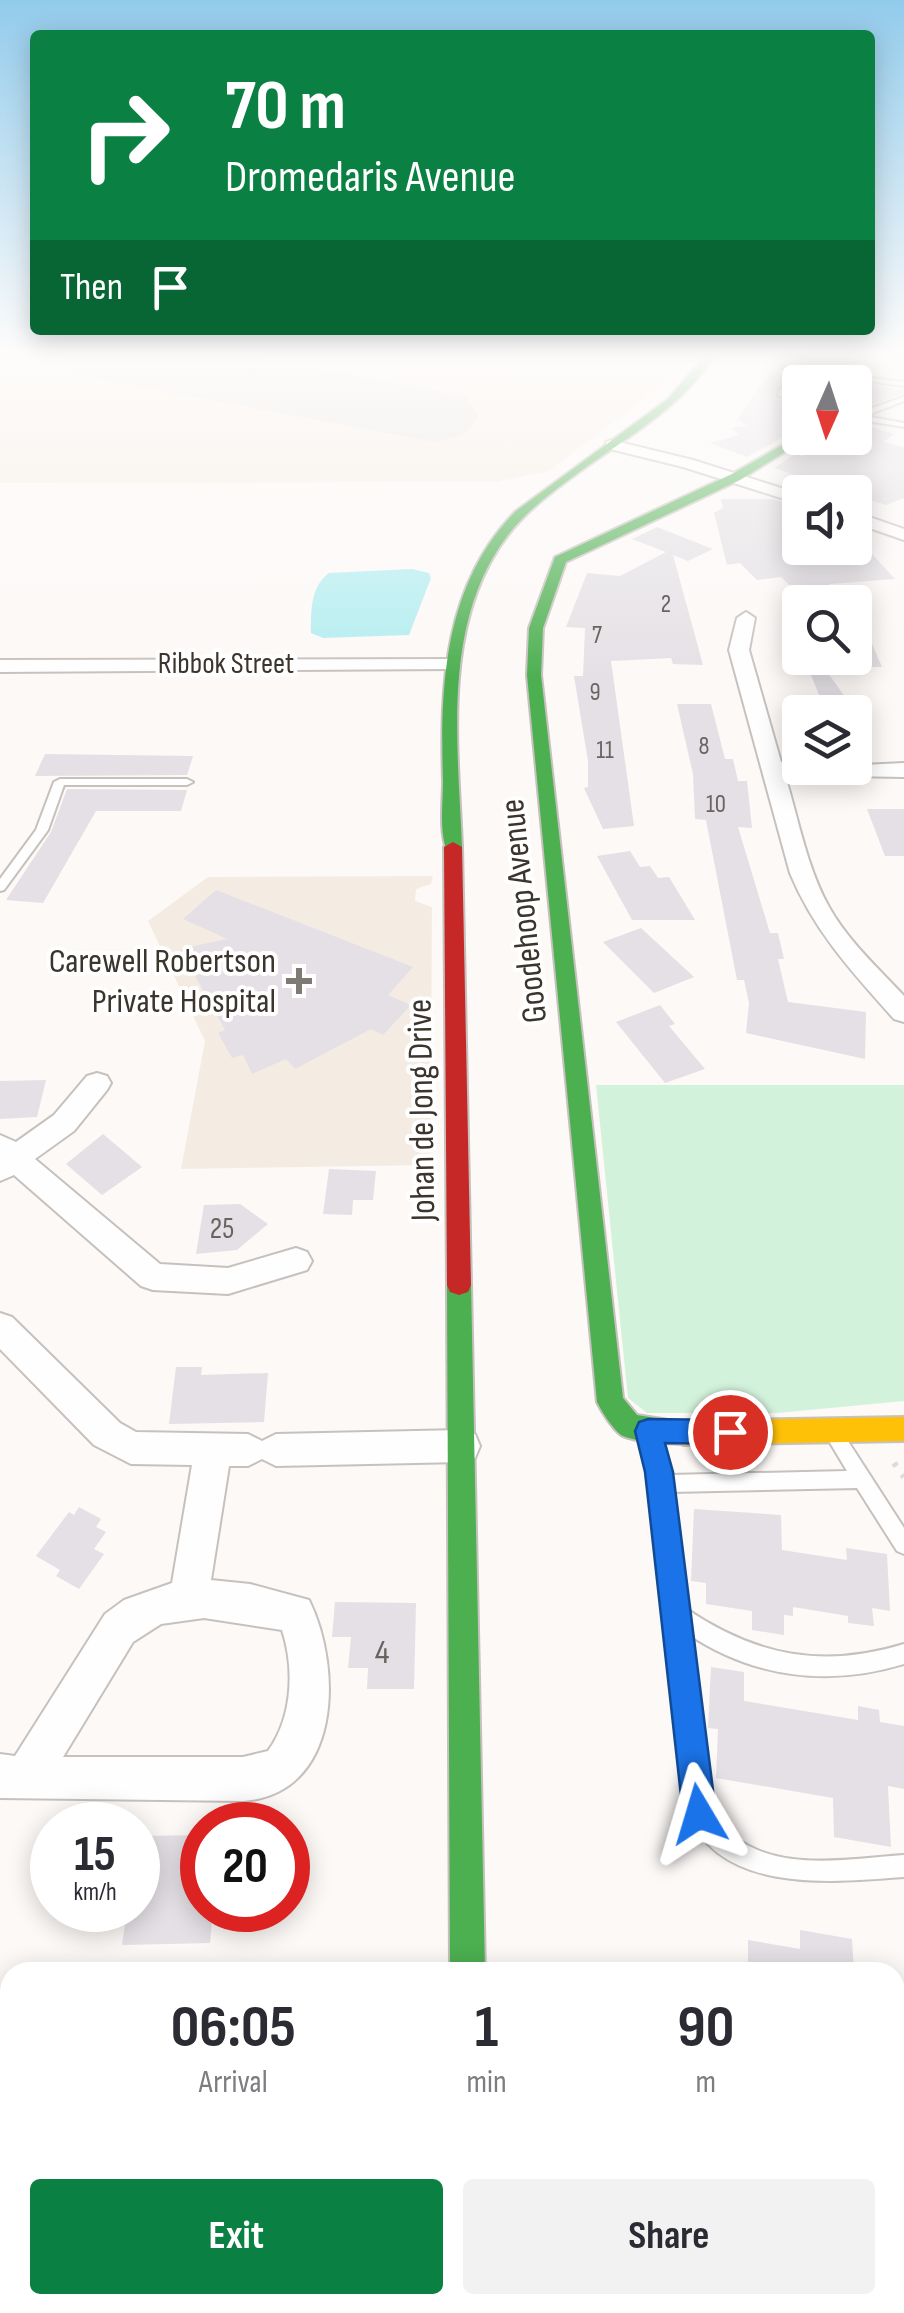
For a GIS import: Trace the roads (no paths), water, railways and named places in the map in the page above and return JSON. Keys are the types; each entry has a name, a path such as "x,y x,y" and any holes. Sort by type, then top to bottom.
{"street":[{"name":"Johan de Jong Drive","path":"468,1962 453,663 462,605 496,541 547,487 582,464"},
{"path":"685,464 782,493"},
{"name":"Goodehoop Avenue","path":"648,1431 618,1417 610,1402 533,661 536,628 555,564 757,464"},
{"path":"872,522 900,529"},
{"path":"746,618 740,650 802,873 817,908 846,950 904,1013"},
{"name":"Ribbok Street","path":"0,666 453,663"},
{"path":"770,768 904,770"},
{"path":"97,1083 64,1122 5,1158 153,1277 228,1281 296,1260"},
{"path":"0,1326 118,1441 150,1450 462,1446"},
{"path":"648,1431 834,1433 904,1429"},
{"path":"189,1598 246,1450"},
{"path":"189,1598 262,1605 296,1614 305,1628 311,1676 302,1733 280,1768 267,1777 13,1777 119,1628 135,1613 189,1598"}],"lane":[{"path":"0,887 42,830 60,782 187,782"},
{"path":"648,1431 660,1484 699,1814 710,1831 743,1857 800,1872 904,1866"},
{"path":"834,1433 904,1545"},
{"path":"660,1484 862,1479"},
{"path":"676,1614 730,1649 782,1662 870,1666 904,1654"}],"water":[{"path":"412,569 429,573 431,578 409,635 323,638 311,633 315,593 329,573"}],"place":[{"name":"Carewell Robertson Private Hospital","path":"299,981"}]}
